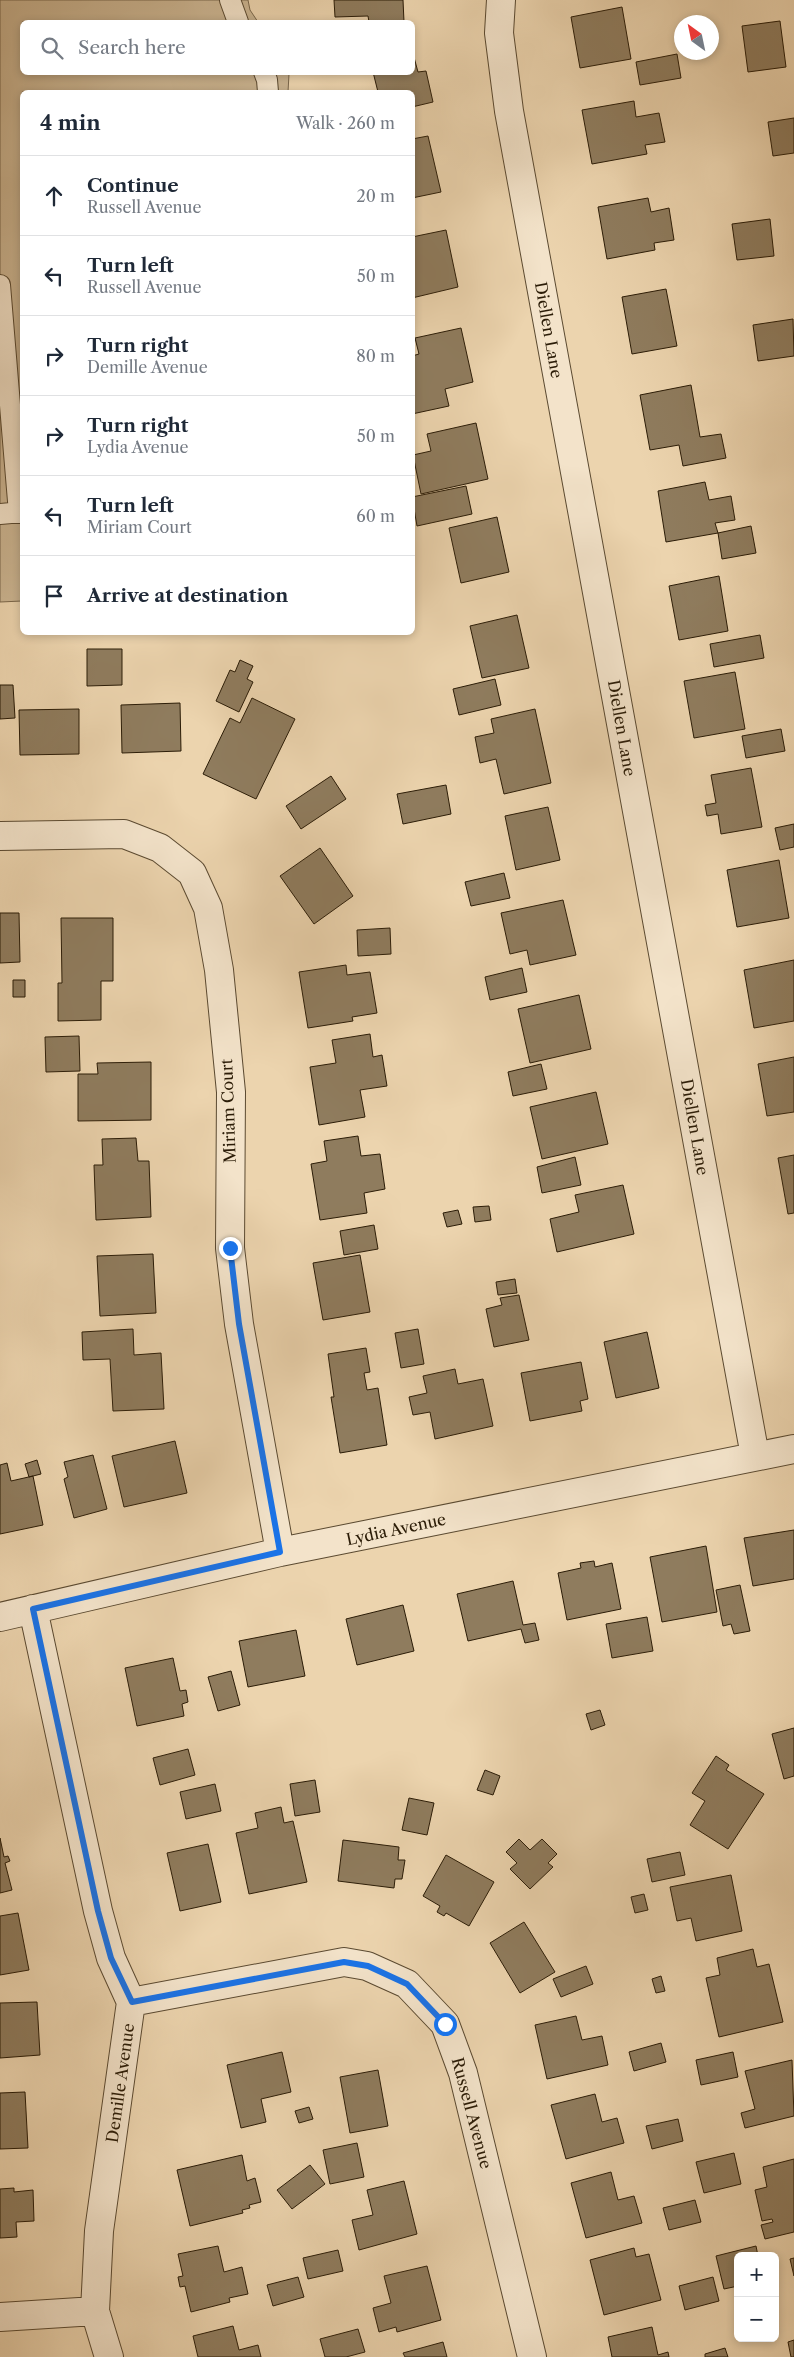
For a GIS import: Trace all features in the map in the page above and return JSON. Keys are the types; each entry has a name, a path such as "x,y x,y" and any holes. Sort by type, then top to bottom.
{"street":[{"name":"Diellen Lane","path":"501,0 499,33 509,111 755,1456"},
{"name":"Miriam Court","path":"0,836 124,834 160,848 192,873 208,908 219,970 231,1092 230,1248 239,1324 280,1552"},
{"name":"Lydia Avenue","path":"0,1617 280,1552 794,1449"},
{"name":"Demille Avenue","path":"33,1609 98,1911 111,1958 132,2002 99,2231 95,2310 109,2357"},
{"name":"Russell Avenue","path":"132,2002 344,1962 368,1966 407,1984 445,2024 464,2072 532,2357"},
{"path":"0,2317 95,2310"}],"lane":[{"path":"230,0 237,20"},
{"path":"265,75 268,90"},
{"path":"0,285 14,513"}],"shaded area":[{"path":"0,0 248,0 250,10 257,20 20,20 20,75 289,75 288,90 20,90 20,601 0,602"}],"building":[{"path":"334,0 403,0 404,20 369,20 368,16 335,17"},
{"path":"622,7 631,59 580,68 571,17"},
{"path":"780,21 786,67 748,72 742,26"},
{"path":"674,55 674,60 678,60 681,78 640,85 636,62"},
{"path":"415,61 418,72 426,71 433,102 415,106 415,90 378,90 374,75 415,75"},
{"path":"634,101 636,117 659,113 665,142 645,145 647,154 592,164 582,110"},
{"path":"794,118 794,153 773,156 768,122"},
{"path":"428,136 441,192 415,197 415,138"},
{"path":"648,198 651,212 669,208 674,240 654,243 655,250 607,259 598,207"},
{"path":"770,219 774,256 737,260 732,224"},
{"path":"446,230 458,287 415,297 415,236"},
{"path":"666,289 677,346 632,354 622,297"},
{"path":"793,319 794,356 758,361 753,325"},
{"path":"461,328 473,382 445,389 449,406 415,413 415,355 419,354 415,338"},
{"path":"691,385 700,437 721,434 726,458 683,466 679,445 650,450 640,395"},
{"path":"476,423 488,479 421,494 415,465 415,455 431,451 427,434"},
{"path":"705,482 709,500 731,496 735,520 715,523 718,533 666,542 658,491"},
{"path":"466,486 472,514 417,526 415,496"},
{"path":"497,517 509,572 461,583 449,528"},
{"path":"751,526 756,553 722,559 718,533"},
{"path":"719,576 728,631 679,640 669,586"},
{"path":"517,615 529,668 482,678 470,626"},
{"path":"760,635 764,658 714,667 710,644"},
{"path":"87,649 122,649 122,685 87,686"},
{"path":"240,660 253,666 247,679 253,682 239,712 216,701 230,670 235,672"},
{"path":"735,672 745,729 694,738 684,681"},
{"path":"495,679 501,705 459,715 453,689"},
{"path":"0,685 13,685 15,718 0,719"},
{"path":"252,698 295,719 256,799 203,774 230,718 240,723"},
{"path":"180,703 181,751 122,753 121,705"},
{"path":"79,709 79,754 20,755 19,710"},
{"path":"535,709 551,783 504,794 496,759 480,763 475,737 494,733 491,719"},
{"path":"781,729 785,751 746,758 742,736"},
{"path":"751,768 762,827 721,834 718,814 707,816 705,805 716,803 711,775"},
{"path":"331,776 346,799 301,829 286,806"},
{"path":"446,785 451,814 403,824 397,794"},
{"path":"548,807 560,860 516,870 505,816"},
{"path":"794,824 794,847 780,850 775,828"},
{"path":"320,848 353,896 314,924 280,876"},
{"path":"779,860 789,918 737,927 727,870"},
{"path":"504,873 510,898 471,906 465,882"},
{"path":"563,900 576,955 530,965 527,950 510,954 501,913"},
{"path":"0,913 19,913 20,962 0,963"},
{"path":"61,918 113,918 113,981 101,981 101,1020 58,1021 58,983 62,983"},
{"path":"390,928 391,954 358,956 357,930"},
{"path":"794,960 794,1021 754,1028 744,970"},
{"path":"346,965 347,975 370,972 377,1013 352,1017 353,1021 308,1028 299,972"},
{"path":"522,968 527,992 490,1000 485,977"},
{"path":"13,980 25,980 25,997 13,997"},
{"path":"579,995 591,1049 530,1063 518,1009"},
{"path":"370,1034 373,1057 382,1055 387,1086 360,1090 365,1117 319,1125 310,1067 336,1063 332,1040"},
{"path":"79,1036 80,1071 46,1072 45,1037"},
{"path":"794,1057 794,1112 767,1116 758,1064"},
{"path":"151,1062 151,1120 78,1121 78,1074 98,1074 97,1063"},
{"path":"541,1064 547,1089 513,1096 508,1072"},
{"path":"596,1092 608,1144 542,1159 530,1107"},
{"path":"358,1136 361,1156 380,1154 385,1189 364,1193 367,1213 320,1220 311,1164 327,1161 324,1141"},
{"path":"136,1138 138,1161 149,1161 151,1217 96,1220 94,1165 103,1165 102,1139"},
{"path":"794,1155 794,1213 788,1214 778,1158"},
{"path":"575,1157 581,1185 542,1193 537,1167"},
{"path":"623,1185 634,1234 557,1252 550,1219 579,1212 575,1195"},
{"path":"489,1206 491,1220 475,1222 473,1207"},
{"path":"458,1210 462,1224 447,1227 443,1213"},
{"path":"374,1225 378,1249 344,1255 340,1231"},
{"path":"153,1254 156,1313 100,1316 97,1256"},
{"path":"360,1255 370,1312 323,1320 313,1263"},
{"path":"515,1279 517,1293 498,1295 496,1282"},
{"path":"519,1295 529,1340 494,1347 486,1309 502,1305 500,1298"},
{"path":"133,1329 134,1355 161,1353 164,1409 113,1411 110,1359 83,1360 82,1332"},
{"path":"418,1329 424,1364 401,1368 395,1333"},
{"path":"647,1332 659,1388 616,1398 604,1342"},
{"path":"366,1348 370,1372 364,1373 367,1390 378,1388 387,1445 340,1453 331,1397 334,1397 328,1354"},
{"path":"581,1362 588,1399 580,1401 582,1411 530,1421 521,1373"},
{"path":"455,1369 458,1384 483,1379 493,1426 435,1439 430,1412 413,1415 409,1397 427,1393 423,1376"},
{"path":"175,1441 187,1493 124,1507 112,1456"},
{"path":"93,1455 107,1509 74,1518 64,1479 68,1477 64,1462"},
{"path":"37,1460 41,1474 29,1477 25,1464"},
{"path":"7,1463 11,1481 33,1476 43,1525 0,1534 0,1465"},
{"path":"794,1530 794,1579 753,1586 744,1538"},
{"path":"706,1546 717,1612 662,1622 650,1557"},
{"path":"594,1561 595,1567 612,1563 621,1609 567,1620 558,1573 581,1568 580,1563"},
{"path":"513,1581 523,1625 535,1623 539,1640 525,1643 521,1629 468,1641 457,1594"},
{"path":"740,1585 750,1631 734,1634 731,1624 723,1626 716,1590"},
{"path":"403,1605 414,1651 357,1665 346,1619"},
{"path":"647,1617 653,1651 612,1658 606,1624"},
{"path":"296,1630 305,1676 248,1687 239,1641"},
{"path":"173,1658 180,1691 186,1690 188,1702 182,1704 184,1716 137,1726 125,1668"},
{"path":"231,1671 240,1705 218,1711 208,1677"},
{"path":"600,1710 605,1725 591,1730 586,1714"},
{"path":"794,1728 794,1776 784,1779 772,1734"},
{"path":"188,1749 195,1775 160,1785 153,1758"},
{"path":"716,1756 729,1765 726,1770 764,1794 728,1849 690,1825 705,1801 692,1793"},
{"path":"485,1770 500,1776 493,1795 477,1790"},
{"path":"315,1780 320,1812 295,1816 290,1784"},
{"path":"215,1784 221,1811 186,1819 180,1792"},
{"path":"409,1798 434,1803 427,1835 402,1830"},
{"path":"281,1807 284,1823 293,1821 307,1882 249,1894 236,1833 258,1828 255,1813"},
{"path":"0,1838 4,1857 8,1856 10,1861 5,1863 12,1890 0,1893"},
{"path":"519,1839 530,1850 542,1839 557,1854 548,1863 553,1867 530,1889 510,1869 517,1863 506,1852"},
{"path":"343,1840 399,1847 398,1860 405,1860 402,1879 395,1879 394,1888 338,1881"},
{"path":"208,1844 221,1902 180,1911 167,1853"},
{"path":"680,1852 685,1875 652,1882 647,1859"},
{"path":"446,1855 494,1882 469,1926 446,1913 444,1916 437,1912 440,1906 423,1896"},
{"path":"731,1875 742,1931 696,1941 691,1918 677,1921 670,1887"},
{"path":"644,1894 648,1910 635,1913 631,1897"},
{"path":"18,1913 29,1970 0,1975 0,1916"},
{"path":"524,1922 555,1972 520,1993 490,1943"},
{"path":"753,1949 757,1967 769,1964 783,2022 719,2037 706,1978 720,1975 717,1958"},
{"path":"586,1966 593,1984 561,1997 553,1979"},
{"path":"661,1976 665,1991 656,1993 652,1979"},
{"path":"37,2002 40,2055 0,2058 0,2003"},
{"path":"576,2016 582,2040 602,2036 608,2065 547,2079 535,2025"},
{"path":"661,2043 666,2062 634,2071 629,2052"},
{"path":"282,2052 291,2092 261,2099 266,2122 241,2128 227,2065"},
{"path":"733,2052 738,2077 701,2085 696,2060"},
{"path":"792,2060 794,2116 745,2128 741,2113 755,2109 745,2071"},
{"path":"378,2070 388,2126 350,2133 340,2077"},
{"path":"25,2092 28,2148 0,2149 0,2093"},
{"path":"595,2094 602,2122 617,2118 624,2143 566,2159 551,2105"},
{"path":"309,2107 313,2119 299,2123 295,2111"},
{"path":"678,2119 683,2141 652,2149 646,2126"},
{"path":"357,2143 364,2177 330,2184 323,2150"},
{"path":"734,2153 741,2184 704,2193 696,2162"},
{"path":"242,2155 247,2181 255,2178 261,2202 249,2205 250,2208 242,2210 243,2213 190,2226 177,2170"},
{"path":"794,2159 794,2232 765,2239 761,2225 773,2222 772,2219 762,2221 755,2190 767,2187 763,2167"},
{"path":"310,2165 325,2184 292,2209 277,2190"},
{"path":"611,2172 618,2200 634,2196 642,2223 586,2238 571,2183"},
{"path":"404,2181 417,2234 359,2250 352,2220 373,2215 367,2190"},
{"path":"14,2188 14,2192 33,2190 34,2221 16,2222 17,2237 0,2238 0,2189"},
{"path":"695,2200 701,2222 669,2230 663,2208"},
{"path":"218,2246 224,2272 242,2267 248,2294 229,2298 230,2302 191,2312 185,2286 180,2287 178,2277 183,2276 178,2254"},
{"path":"756,2246 757,2252 734,2252 734,2287 724,2289 716,2256"},
{"path":"634,2248 636,2257 649,2254 661,2300 604,2315 590,2260"},
{"path":"338,2250 343,2271 308,2279 303,2258"},
{"path":"794,2258 794,2276 790,2259"},
{"path":"427,2266 441,2320 397,2332 396,2327 379,2332 373,2308 391,2303 384,2276"},
{"path":"298,2277 304,2297 273,2306 267,2285"},
{"path":"713,2277 719,2301 685,2310 679,2286"},
{"path":"233,2326 239,2350 258,2345 261,2357 198,2357 193,2336"},
{"path":"652,2327 658,2355 668,2352 669,2357 612,2357 608,2337"},
{"path":"358,2329 365,2352 346,2357 325,2357 320,2339"},
{"path":"794,2340 794,2357 791,2357 788,2342"},
{"path":"443,2342 447,2357 405,2357 403,2353"},
{"path":"725,2348 728,2357 705,2357 705,2354"}],"route":[{"path":"230,1248 239,1324 280,1552 33,1609 98,1911 111,1958 132,2002 344,1962 368,1966 407,1984 445,2024"}]}
